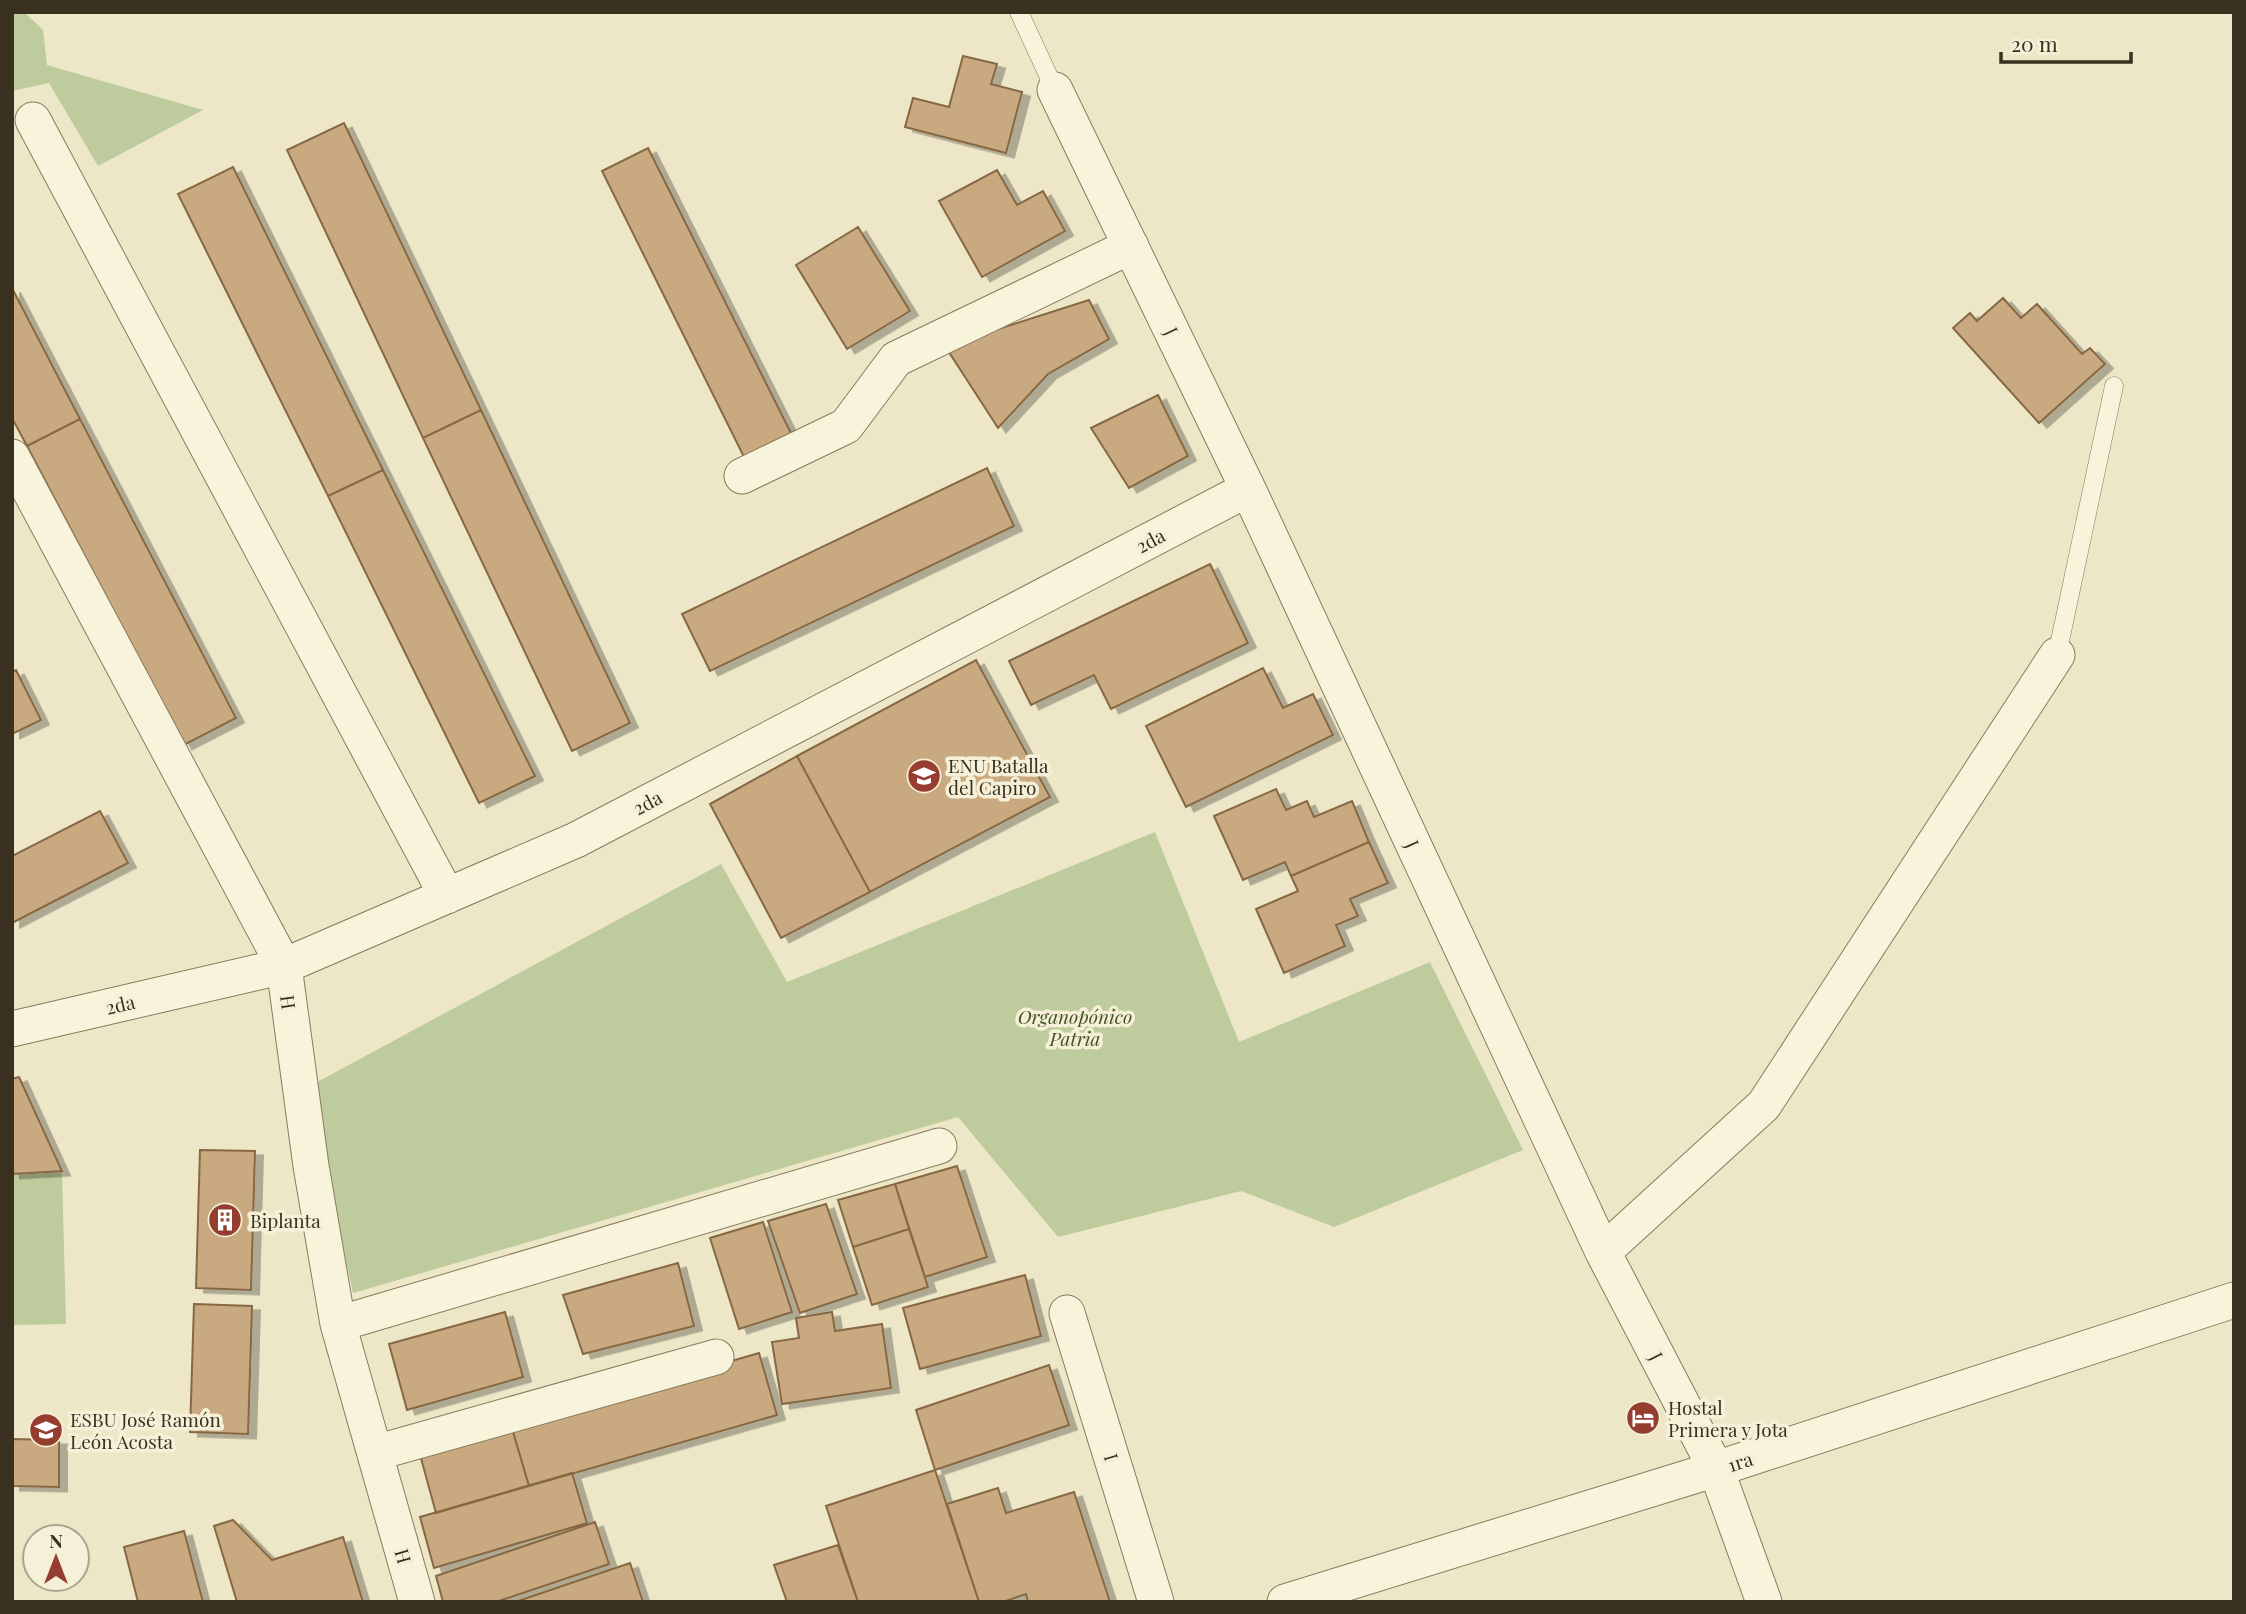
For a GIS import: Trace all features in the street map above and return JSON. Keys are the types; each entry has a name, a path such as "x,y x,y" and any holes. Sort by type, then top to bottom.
{"street":[{"name":"J","path":"1055,90 1248,489 1603,1252 1716,1469 1764,1602"},
{"path":"33,120 447,896"},
{"path":"742,476 846,426 896,359 1132,246"},
{"name":"H","path":"12,457 284,966 311,1166 338,1324 417,1602"},
{"name":"2da","path":"12,1029 284,966 576,840 1248,489"},
{"path":"1603,1252 1764,1105 2057,655"},
{"path":"338,1324 939,1146"},
{"name":"1ra","path":"1285,1602 1716,1469 2234,1300"},
{"name":"I","path":"1067,1313 1156,1602"},
{"path":"375,1453 716,1357"}],"lane":[{"path":"1018,12 1055,90"},
{"path":"2057,655 2114,386"}],"green space":[{"path":"12,12 24,12 43,30 47,65 203,110 98,166 49,83 12,91"},
{"name":"Organopónico Patria","path":"1155,832 1239,1042 1430,962 1523,1150 1334,1227 1241,1191 1058,1237 958,1117 353,1293 308,1087 721,864 787,982"},
{"path":"62,1171 66,1324 12,1325 12,1174"}],"building":[{"path":"963,56 997,64 991,84 1022,92 1006,153 905,127 913,98 949,107"},
{"path":"344,123 481,410 423,438 287,150"},
{"path":"648,148 794,439 746,461 602,171"},
{"path":"233,167 383,470 328,496 178,194"},
{"path":"997,170 1017,205 1043,191 1065,231 982,277 939,201"},
{"path":"858,227 910,311 847,349 796,265"},
{"path":"12,288 80,419 27,446 12,418"},
{"path":"2003,298 2021,318 2037,304 2082,354 2090,348 2105,364 2039,423 1953,328 1970,313 1977,321"},
{"path":"1089,300 1109,339 1048,374 998,428 945,346"},
{"path":"1158,395 1188,456 1129,488 1091,428"},
{"path":"481,410 630,723 572,751 423,438"},
{"path":"80,419 236,718 184,745 27,446"},
{"path":"987,468 1014,526 710,671 682,614"},
{"path":"383,470 535,776 479,803 328,496"},
{"path":"1210,564 1248,643 1111,709 1094,675 1031,705 1009,661"},
{"name":"ENU Batalla del Capiro","path":"976,660 1050,797 870,892 797,756"},
{"path":"1263,668 1283,708 1313,694 1333,735 1186,807 1146,726"},
{"path":"16,670 41,720 12,734 12,672"},
{"path":"797,756 870,892 781,938 710,804"},
{"path":"1276,789 1286,810 1307,801 1314,817 1352,801 1369,842 1291,876 1285,862 1243,880 1214,816"},
{"path":"100,811 128,863 12,923 12,856"},
{"path":"1369,842 1388,883 1350,899 1358,916 1336,925 1345,946 1284,973 1256,909 1298,891 1291,876"},
{"path":"19,1077 62,1171 12,1174 12,1079"},
{"name":"Biplanta","path":"200,1150 255,1151 251,1290 196,1288"},
{"path":"957,1166 987,1257 925,1277 895,1184"},
{"path":"895,1184 909,1229 853,1247 838,1200"},
{"path":"826,1204 857,1294 800,1313 768,1221"},
{"path":"763,1222 792,1312 739,1329 710,1238"},
{"path":"909,1229 928,1287 872,1305 853,1247"},
{"path":"678,1263 694,1326 583,1354 563,1295"},
{"path":"1025,1275 1041,1336 920,1369 903,1308"},
{"path":"194,1304 252,1306 248,1434 190,1432"},
{"path":"505,1312 523,1377 407,1410 389,1344"},
{"path":"832,1312 835,1331 882,1324 891,1388 782,1404 772,1342 799,1338 796,1318"},
{"path":"759,1353 777,1415 529,1486 511,1425"},
{"path":"1049,1365 1069,1425 935,1470 916,1410"},
{"path":"511,1425 529,1486 436,1513 419,1451"},
{"path":"12,1439 59,1440 59,1487 12,1486"},
{"path":"935,1470 979,1602 858,1602 826,1506"},
{"path":"572,1473 587,1523 434,1568 420,1517"},
{"path":"998,1488 1006,1513 1074,1492 1110,1602 1028,1602 1026,1594 1003,1602 979,1602 947,1504"},
{"path":"233,1520 272,1560 343,1537 363,1602 237,1602 214,1526"},
{"path":"595,1522 609,1564 496,1602 443,1602 436,1576"},
{"path":"184,1531 203,1602 138,1602 124,1547"},
{"path":"838,1545 858,1602 787,1602 774,1565"},
{"path":"630,1563 643,1602 515,1602"}],"place":[{"name":"ENU Batalla del Capiro","path":"924,776"},
{"name":"Biplanta","path":"225,1220"},
{"name":"Hostal Primera y Jota","path":"1643,1418"},
{"name":"ESBU José Ramón León Acosta","path":"46,1430"}]}
